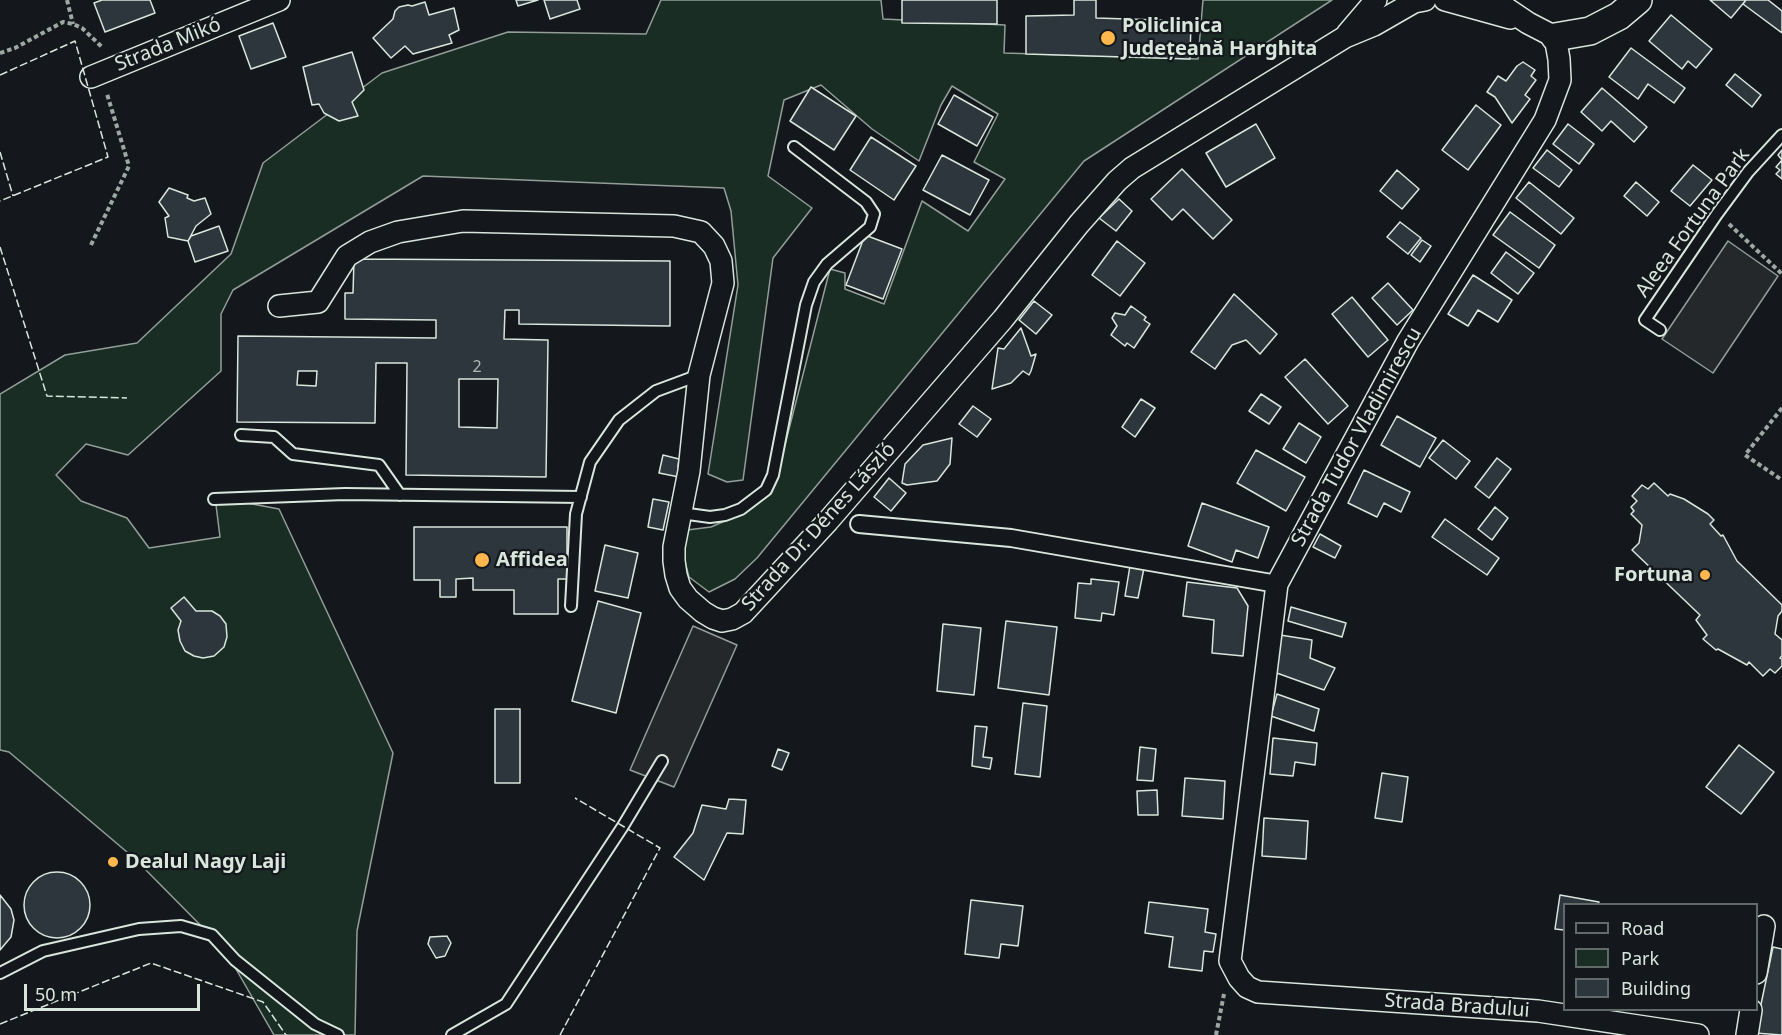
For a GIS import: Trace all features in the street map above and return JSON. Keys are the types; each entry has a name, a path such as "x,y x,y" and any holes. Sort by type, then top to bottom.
{"street":[{"name":"Strada Mikó","path":"96,75 279,0"},
{"path":"1345,37 1376,0"},
{"path":"1445,0 1528,23"},
{"path":"1494,0 1528,23 1555,37 1590,32 1619,16 1638,0"},
{"path":"1345,37 1374,25 1416,1"},
{"name":"Strada Dr. Dénes László","path":"279,306 318,302 347,256 370,242 398,232 463,221 674,226 701,232 714,246 721,261 723,283 699,375 689,471 674,547 676,575 680,588 695,606 722,621 743,613 843,504 1003,319 1079,224 1117,182 1132,168 1345,37"},
{"name":"Strada Tudor Vladimirescu","path":"1230,961 1277,584 1408,341 1545,120 1560,80 1555,37"},
{"path":"860,524 1011,538 1277,584"},
{"path":"1758,961 1764,926"},
{"name":"Strada Bradului","path":"1230,961 1247,987 1258,992 1305,997 1538,1011 1698,1035"},
{"path":"1747,1035 1751,1011"}],"lane":[{"name":"Aleea Fortuna Park","path":"1660,330 1645,320 1748,172 1782,135"},
{"path":"681,513 710,517 725,515 741,509 766,490 773,475 806,305 814,282 827,264 870,227 874,213 866,202 794,147"},
{"path":"571,606 576,514 590,462 619,420 656,391 699,375"},
{"path":"241,435 274,437 293,454 379,465 400,495"},
{"path":"214,499 345,494 581,497"},
{"path":"452,1035 506,1004 622,826 662,760"},
{"path":"0,973 43,951 139,929 182,926 212,935 235,960 315,1024 338,1035"}],"path":[{"path":"67,0 73,24"},
{"path":"0,53 15,48 63,22 82,28 102,48 127,62"},
{"path":"91,245 129,166 96,75"},
{"path":"1717,214 1782,274"},
{"path":"1782,408 1745,455 1782,480"},
{"path":"1216,1035 1230,961"}],"green space":[{"path":"661,0 881,0 883,19 1005,25 1004,53 1198,59 1203,0 1332,0 1084,161 757,558 735,579 709,592 689,577 683,554 687,530 711,527 734,517 778,472 830,269 845,273 845,289 884,304 922,201 968,231 1005,179 974,162 998,114 952,86 941,105 919,161 872,129 821,85 784,100 768,176 812,208 773,258 743,480 727,482 708,474 738,285 731,211 724,188 423,176 233,290 221,314 221,371 128,455 86,444 56,475 81,501 127,518 149,548 220,537 215,497 279,509 393,753 357,931 355,1035 274,1035 225,950 134,858 9,752 0,750 0,394 65,355 137,343 231,254 263,163 382,73 508,32 646,34"}],"shaded area":[{"path":"1728,241 1778,276 1713,373 1662,339"},
{"path":"693,626 737,645 674,787 630,770"}],"building":[{"path":"102,0 150,0 155,13 105,32 94,3"},
{"path":"516,0 538,0 518,6"},
{"path":"544,0 577,0 580,9 550,19"},
{"path":"902,0 997,0 997,24 902,23"},
{"name":"Policlinica Județeană Harghita","path":"1074,0 1096,0 1096,18 1191,21 1190,59 1026,54 1026,16 1074,15"},
{"path":"1710,0 1746,0 1731,18"},
{"path":"1746,0 1768,0 1782,11 1782,33 1743,4"},
{"path":"425,2 429,15 454,8 459,30 449,35 452,43 413,54 405,46 391,58 373,38 393,19 399,7"},
{"path":"1671,15 1712,49 1696,68 1688,61 1682,69 1649,41"},
{"path":"273,23 286,57 251,69 239,36"},
{"path":"1631,48 1685,88 1674,103 1648,84 1638,99 1609,77"},
{"path":"352,52 364,90 352,102 358,116 339,121 324,113 319,104 312,105 303,67"},
{"path":"1523,62 1535,70 1531,76 1536,80 1525,95 1530,99 1512,123 1495,97 1487,92 1498,76 1506,81 1517,66"},
{"path":"1735,74 1761,95 1752,107 1726,85"},
{"path":"811,87 856,116 834,150 790,121"},
{"path":"1602,88 1647,127 1634,142 1611,121 1602,131 1581,112"},
{"path":"954,95 993,117 977,146 938,124"},
{"path":"1476,105 1501,125 1468,170 1442,150"},
{"path":"1256,124 1275,158 1226,187 1206,153"},
{"path":"1568,124 1594,144 1579,164 1553,144"},
{"path":"871,137 916,166 894,200 850,170"},
{"path":"1547,150 1572,170 1559,187 1533,168"},
{"path":"942,155 989,180 970,215 923,190"},
{"path":"1782,160 1782,179 1776,174 1780,170 1776,167"},
{"path":"1693,165 1712,180 1690,206 1671,191"},
{"path":"1182,169 1232,220 1213,239 1183,209 1172,220 1151,199"},
{"path":"1397,170 1419,189 1402,209 1380,191"},
{"path":"1529,182 1574,218 1561,234 1516,198"},
{"path":"1636,182 1659,202 1647,216 1624,196"},
{"path":"169,188 188,195 187,198 194,201 205,198 211,214 196,226 188,241 168,237 165,218 169,216 159,202"},
{"path":"1119,199 1132,211 1116,231 1099,218"},
{"path":"1510,212 1555,245 1539,268 1493,235"},
{"path":"1400,222 1421,238 1408,254 1387,237"},
{"path":"219,226 228,251 195,262 188,241 191,236"},
{"path":"865,235 902,249 883,299 846,285"},
{"path":"1422,240 1431,246 1420,262 1411,255"},
{"path":"1117,241 1145,263 1120,296 1092,275"},
{"path":"1506,252 1534,273 1518,294 1491,273"},
{"path":"354,259 670,261 670,326 519,324 519,310 505,310 504,339 548,340 546,477 406,475 407,363 376,363 375,423 237,422 238,336 436,338 436,320 345,319 345,293 353,293","holes":["298,371 317,371 316,386 297,385","459,379 498,379 497,428 459,427"]},
{"path":"1473,275 1512,300 1498,322 1478,310 1468,326 1448,314"},
{"path":"1388,283 1413,310 1397,325 1372,298"},
{"path":"1234,294 1277,334 1260,354 1246,340 1232,345 1215,369 1191,352"},
{"path":"1352,297 1388,340 1368,357 1332,314"},
{"path":"1034,301 1052,315 1036,334 1019,320"},
{"path":"1131,306 1146,317 1144,320 1150,324 1134,348 1127,343 1125,346 1111,335 1117,326 1112,318 1115,313 1125,315"},
{"path":"1021,328 1031,356 1036,354 1031,371 1029,375 1023,371 1011,383 992,389 998,348 1004,349"},
{"path":"1305,359 1348,406 1328,424 1285,377"},
{"path":"1261,394 1281,407 1269,424 1249,411"},
{"path":"1141,399 1155,408 1135,437 1122,427"},
{"path":"973,406 991,419 977,437 959,424"},
{"path":"1397,416 1436,438 1420,467 1381,445"},
{"path":"1299,423 1321,437 1306,463 1283,449"},
{"path":"952,438 950,464 937,481 907,485 902,483 905,464 923,445"},
{"path":"1443,440 1470,461 1456,479 1429,458"},
{"path":"1256,450 1305,477 1286,511 1237,483"},
{"path":"663,455 679,459 678,467 681,467 679,477 659,473"},
{"path":"1497,458 1511,469 1489,498 1475,487"},
{"path":"1364,470 1410,492 1401,512 1384,503 1377,517 1348,503"},
{"path":"889,478 906,493 891,511 874,497"},
{"name":"Fortuna","path":"1654,483 1668,496 1670,494 1684,499 1708,514 1714,520 1710,524 1721,536 1723,535 1737,561 1782,605 1775,634 1782,640 1780,658 1782,666 1775,673 1770,669 1763,676 1749,662 1747,665 1716,650 1703,639 1707,635 1696,620 1700,615 1632,550 1639,543 1642,525 1631,514 1634,511 1631,507 1637,501 1632,496 1642,485 1648,489"},
{"path":"653,499 669,502 663,530 648,527"},
{"path":"1202,503 1269,527 1258,558 1236,550 1232,562 1188,546"},
{"path":"1495,507 1508,518 1492,540 1478,529"},
{"path":"1445,519 1499,558 1487,575 1432,537"},
{"path":"414,527 567,527 567,579 558,579 558,614 514,614 514,590 473,590 473,578 456,579 456,597 440,597 440,580 414,580"},
{"path":"1320,534 1341,546 1335,558 1313,547"},
{"path":"605,545 638,553 628,598 595,591"},
{"path":"1131,560 1145,563 1138,598 1125,596"},
{"path":"1091,579 1119,582 1114,615 1102,613 1101,621 1075,618 1078,583 1091,584"},
{"path":"1187,582 1237,588 1248,606 1243,656 1212,653 1214,620 1183,616"},
{"path":"184,597 196,611 212,611 226,624 227,637 224,647 214,656 203,658 185,651 178,630 181,621 171,608"},
{"path":"598,601 641,613 616,713 572,701"},
{"path":"1291,607 1346,623 1342,637 1288,621"},
{"path":"1006,621 1057,627 1049,695 998,688"},
{"path":"943,624 981,628 974,695 937,691"},
{"path":"1280,635 1312,640 1310,658 1335,668 1324,690 1274,672"},
{"path":"1277,694 1319,709 1314,731 1271,716"},
{"path":"1023,703 1047,706 1040,777 1015,774"},
{"path":"495,709 520,709 520,783 495,783"},
{"path":"975,726 987,727 983,757 992,758 990,769 972,766"},
{"path":"1273,738 1317,743 1315,765 1295,762 1293,776 1270,774"},
{"path":"1739,745 1774,772 1741,814 1706,787"},
{"path":"1140,747 1156,749 1153,781 1137,780"},
{"path":"778,749 789,753 782,770 772,766"},
{"path":"1382,773 1408,777 1402,822 1375,818"},
{"path":"1185,778 1225,781 1223,819 1182,816"},
{"path":"1157,790 1158,815 1138,815 1137,791"},
{"path":"729,799 746,800 743,834 727,833 704,880 674,857 693,833 702,805 726,809"},
{"path":"1264,818 1308,821 1306,859 1262,856"},
{"path":"63,872 81,881 88,892 90,905 88,918 81,929 70,936 51,938 33,929 26,918 24,899 33,881 44,874"},
{"path":"0,895 11,909 14,920 11,937 0,950"},
{"path":"1560,895 1599,902 1563,903 1563,930 1555,929"},
{"path":"971,900 1023,906 1018,946 1001,944 999,958 965,954"},
{"path":"1149,902 1208,909 1205,932 1216,934 1213,952 1204,951 1202,971 1169,967 1173,937 1145,933"},
{"path":"447,936 451,943 445,956 436,958 428,944 430,937"},
{"path":"1773,947 1782,949 1782,1035 1755,1033"}],"fence":[{"path":"0,75 75,41 108,157 0,201"},
{"path":"0,152 13,196"},
{"path":"0,247 47,396 127,398"},
{"path":"560,1035 660,848 575,798"},
{"path":"0,1024 151,963 263,1002 286,1035"}],"place":[{"name":"Policlinica Județeană Harghita","path":"1108,38"},
{"name":"Affidea","path":"482,560"},
{"name":"Fortuna","path":"1705,575"},
{"name":"Dealul Nagy Laji","path":"113,862"}]}
